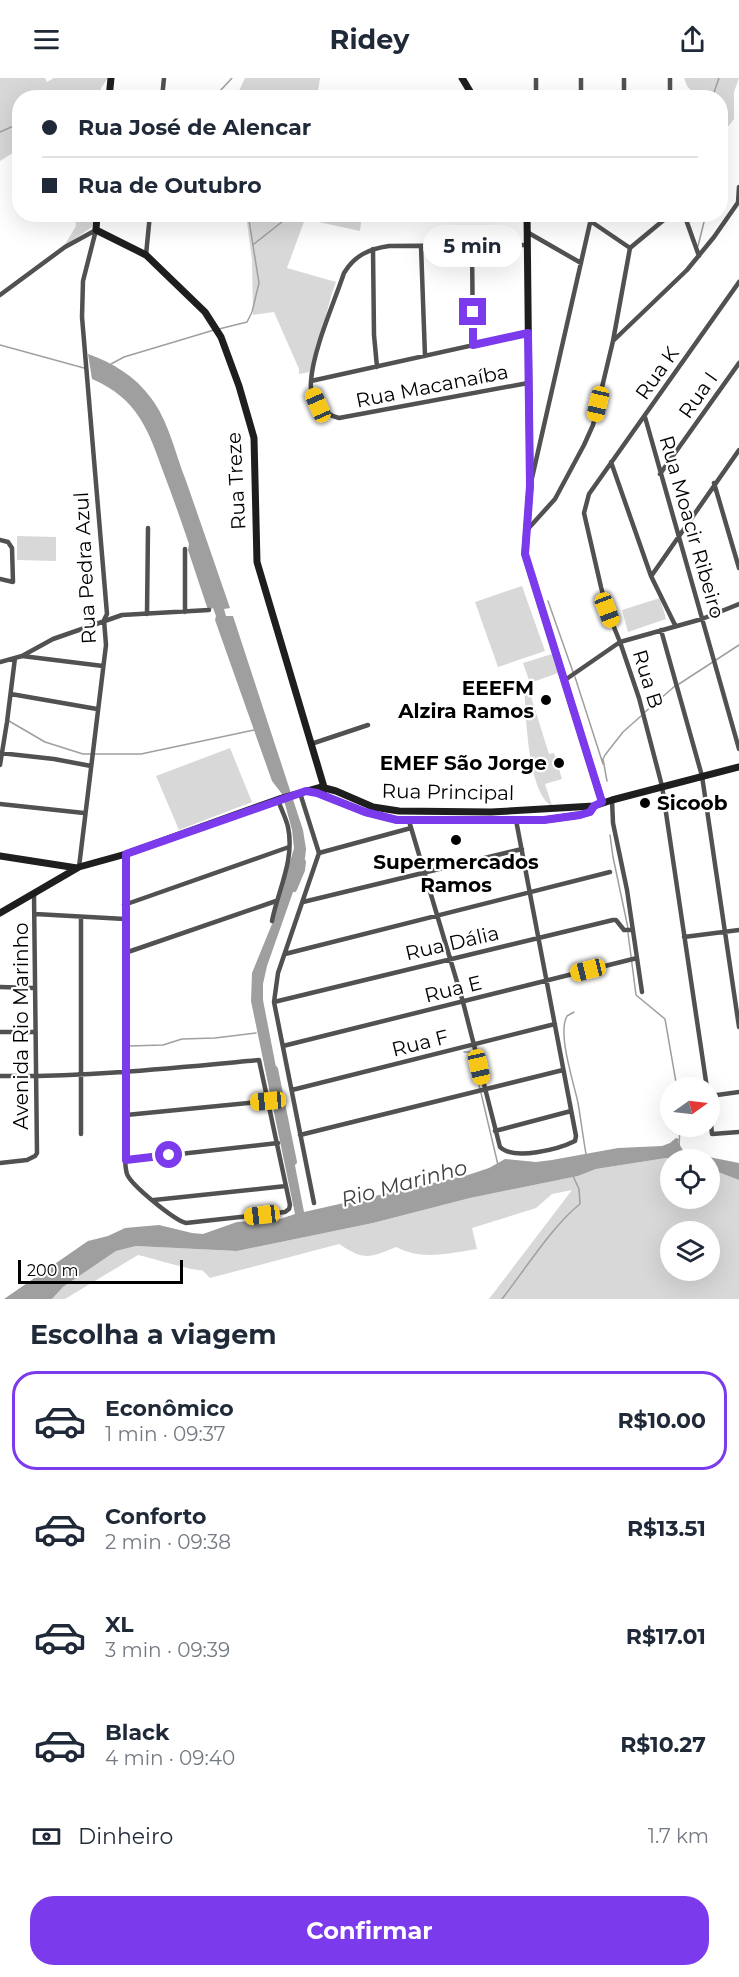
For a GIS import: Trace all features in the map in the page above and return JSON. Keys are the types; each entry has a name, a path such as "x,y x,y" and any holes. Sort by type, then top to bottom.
{"street":[{"path":"728,216 738,202 739,187"},
{"path":"0,295 65,247 96,230 96,222"},
{"path":"146,255 149,222"},
{"path":"527,222 530,486 525,547 527,565 613,823 627,890 633,959 642,992"},
{"path":"527,530 555,499 589,435 613,341 630,248 661,222"},
{"path":"687,222 699,256"},
{"path":"613,341 699,256 724,222"},
{"path":"530,486 590,223 630,248"},
{"name":"Rua Treze","path":"96,230 146,255 206,312 221,337 239,386 254,438 256,562 324,787"},
{"name":"Rua Pedra Azul","path":"78,868 106,645 101,531 82,317 83,281 96,230"},
{"path":"527,232 581,263"},
{"path":"527,245 389,246 373,249 354,259 344,273 318,349 311,381 528,333"},
{"path":"421,246 425,356"},
{"path":"472,246 473,345"},
{"path":"373,249 374,335 377,367"},
{"name":"Rua K","path":"584,513 589,494 739,283"},
{"name":"Rua I","path":"660,474 739,363"},
{"name":"Rua Macanaíba","path":"311,381 312,393 318,405 324,412 339,418 528,382"},
{"name":"Rua Moacir Ribeiro","path":"645,417 739,749"},
{"path":"651,576 739,450"},
{"path":"611,462 651,576 675,626"},
{"path":"714,483 739,568"},
{"name":"Rua B","path":"584,513 607,610 639,698 662,786"},
{"path":"147,614 148,528"},
{"path":"0,540 10,545 13,582 0,579"},
{"path":"733,547 739,540"},
{"path":"185,549 185,612"},
{"path":"565,680 620,642 702,619 739,604"},
{"path":"0,662 22,656 53,639 122,615 209,610"},
{"path":"661,630 702,776 739,1027"},
{"path":"22,656 103,666"},
{"path":"0,765 15,658"},
{"path":"11,694 97,709"},
{"path":"311,744 368,725"},
{"path":"1,753 91,766"},
{"name":"Rua Principal","path":"324,787 372,807 399,811 491,812 594,806 739,767"},
{"path":"662,786 705,1077"},
{"path":"0,913 78,868 126,854 300,793 324,787 323,795"},
{"path":"300,793 320,853 275,985 274,1002 314,1203"},
{"name":"Rua Principal","path":"300,793 323,795 381,818 410,824 544,820 580,815 590,812 594,806"},
{"path":"272,921 285,876 289,847 288,825 280,799"},
{"path":"0,804 84,813"},
{"path":"320,853 410,824 463,1002 500,1147 504,1150 530,1153 548,1151 575,1141 516,820"},
{"path":"124,905 289,847"},
{"path":"303,902 522,849"},
{"path":"0,1076 82,1076 126,1073 259,1060 278,1143 289,1209 285,1212 186,1223 175,1218 127,1174 126,1160 126,1073 124,919 126,854"},
{"path":"0,856 78,868"},
{"path":"285,954 610,872"},
{"name":"Avenida Rio Marinho","path":"0,1163 27,1160 35,1156 37,1148 34,894"},
{"path":"125,953 276,901"},
{"path":"35,914 124,919"},
{"path":"81,918 81,1134"},
{"name":"Rua Dália","path":"274,1002 613,920 616,920 622,929 630,930"},
{"path":"684,937 739,930"},
{"name":"Rua E","path":"283,1046 633,959"},
{"path":"731,971 739,970"},
{"path":"0,987 34,988"},
{"name":"Rua F","path":"292,1090 555,1024"},
{"path":"0,1032 35,1032"},
{"path":"300,1135 563,1070"},
{"path":"720,1095 739,1092"},
{"path":"126,1115 268,1101"},
{"path":"495,1131 571,1111"},
{"path":"720,1133 739,1132"},
{"path":"126,1160 278,1143"},
{"path":"154,1200 286,1186"}],"shaded area":[{"path":"0,78 45,78 47,82 54,78 108,78 101,90 12,90 12,153 0,161"},
{"path":"245,78 320,78 318,90 239,90"},
{"path":"684,78 739,78 734,92 734,119 728,127 728,90 691,90"},
{"path":"76,222 93,222 92,227 64,246 76,226"},
{"path":"247,222 304,222 287,268 336,282 309,372 299,374 299,369 274,312 253,315 252,260"},
{"path":"319,222 361,222 360,231"},
{"path":"88,354 115,366 131,377 145,390 162,416 230,608 224,609 226,616 233,616 303,830 305,858 267,966 263,984 263,1000 304,1212 468,1175 489,1168 505,1159 536,1162 618,1148 662,1146 676,1138 679,1139 678,1142 682,1149 660,1149 660,1159 596,1169 578,1176 470,1198 373,1223 237,1251 136,1246 116,1251 63,1287 52,1299 4,1299 88,1241 108,1236 125,1228 159,1225 203,1234 237,1222 280,1219 295,1214 251,1001 252,973 272,924 294,848 292,830 282,794 272,781 215,620 213,608 209,610 207,607 174,500 146,429 131,406 108,387 92,379"},
{"path":"17,536 56,537 56,561 17,560"},
{"path":"522,586 545,651 498,667 475,602"},
{"path":"660,598 666,619 628,632 622,610"},
{"path":"552,654 558,673 530,683 523,663"},
{"path":"527,684 549,754 554,753 562,779 545,784 552,806 544,798 537,785 529,751 524,685"},
{"path":"230,748 252,802 179,830 156,776"},
{"path":"660,1159 660,1209 720,1209 720,1173 739,1180 739,1299 489,1299 572,1190 552,1194 536,1208 472,1228 477,1249 426,1255 396,1247 367,1256 355,1253 339,1244 210,1278 202,1270 138,1255 65,1299 52,1299 63,1287 116,1251 136,1246 237,1251 373,1223 470,1198 578,1176 596,1169"},
{"path":"720,1159 739,1163 739,1180 720,1173"}],"waterway":[{"path":"221,90 232,78"},
{"path":"715,90 719,78"},
{"path":"0,132 12,127"},
{"path":"219,329 247,322 252,312 259,283 249,222"},
{"path":"254,244 282,222"},
{"path":"698,246 704,222"},
{"path":"111,364 124,357 214,330"},
{"path":"0,345 84,368"},
{"path":"548,601 573,672"},
{"path":"679,684 739,645"},
{"path":"575,677 603,764"},
{"path":"645,712 675,686"},
{"path":"607,781 603,759 605,755 623,732 641,716"},
{"path":"9,721 45,742 83,754 141,754 254,730"},
{"path":"610,835 628,928"},
{"path":"294,889 303,862"},
{"path":"628,933 636,995 665,1019 675,1077"},
{"path":"574,1012 567,1016 564,1024 565,1046 578,1103 586,1154"},
{"path":"129,1046 163,1045 182,1039 256,1033"},
{"path":"464,1052 470,1052 480,1089"},
{"path":"275,1069 294,1162"},
{"path":"481,1093 498,1165"},
{"path":"679,1137 679,1147"},
{"path":"502,1299 549,1236 580,1204 579,1189 573,1176"}],"place":[{"name":"EEEFM Alzira Ramos","path":"546,700"},
{"name":"EMEF São Jorge","path":"559,763"},
{"name":"Sicoob","path":"645,803"},
{"name":"Supermercados Ramos","path":"456,840"}],"route":[{"path":"169,1155 126,1160 124,905 126,854 306,791 317,793 381,818 397,820 544,820 590,812 594,806 602,802 525,554 530,486 528,333 473,345 473,312"}],"water label":[{"name":"Rio Marinho","path":"404,1183"}]}
